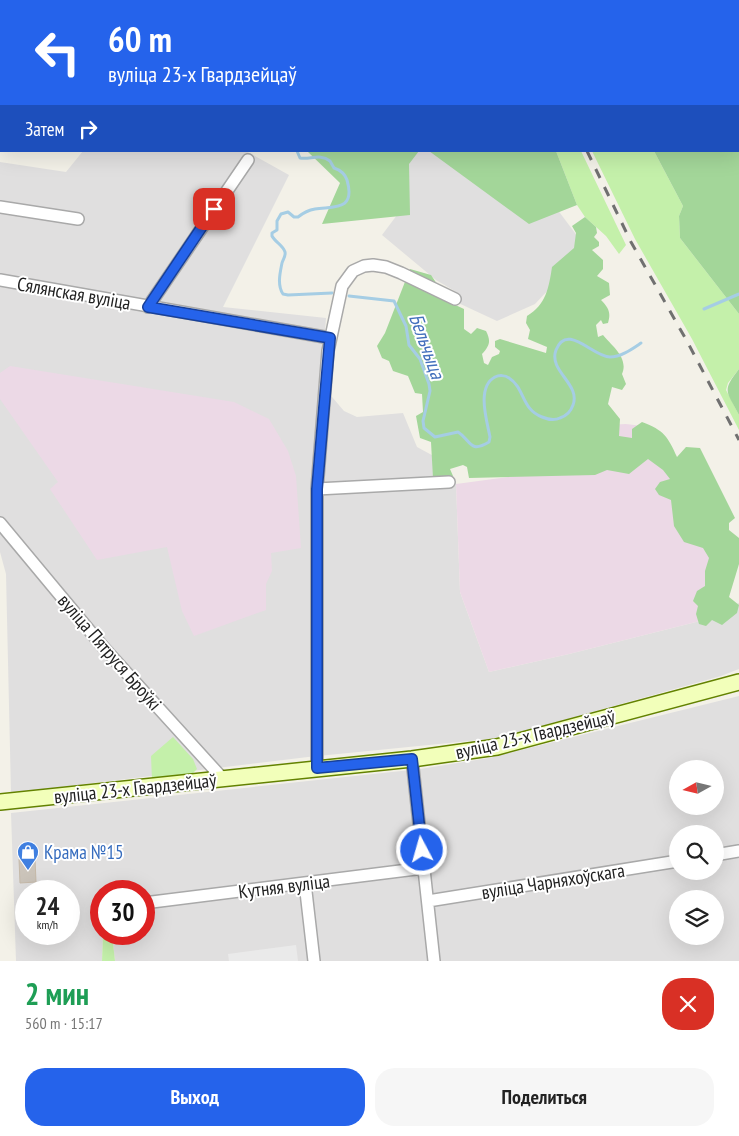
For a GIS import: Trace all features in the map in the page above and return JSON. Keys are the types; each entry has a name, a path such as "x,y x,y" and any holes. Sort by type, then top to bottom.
{"street":[{"name":"Сялянская вуліца","path":"148,307 248,160"},
{"path":"0,207 78,219"},
{"path":"317,768 317,489 330,338 342,286 353,271 364,266 386,266 455,299"},
{"name":"Сялянская вуліца","path":"0,280 330,338"},
{"path":"317,489 448,482"},
{"name":"вуліца Пятруся Броўкі","path":"0,523 104,648 222,779"},
{"name":"вуліца 23-х Гвардзейцаў","path":"0,802 412,759 497,747 739,682"},
{"path":"412,759 434,961"},
{"path":"724,854 739,851"},
{"name":"вуліца Чарняхоўскага","path":"428,901 669,862"},
{"name":"Кутняя вуліца","path":"155,902 424,868"},
{"path":"305,884 314,961"}],"shaded area":[{"path":"82,152 248,152 289,175 223,307 326,318 321,384 344,411 357,417 403,413 417,447 441,460 456,484 460,592 489,672 700,621 739,603 739,669 721,676 499,738 308,757 11,793 6,574 0,552 0,162 66,172"},
{"path":"402,152 479,152 536,181 587,249 535,304 497,321 454,301 458,293 436,280 382,235 406,203"},
{"path":"10,366 234,402 269,419 288,451 296,476 301,548 271,553 272,571 266,584 266,610 194,636 182,611 167,547 97,560 50,489 58,482 0,399 0,373"},
{"path":"626,424 651,427 722,579 700,621 489,672 460,592 456,484 612,463 606,425"},
{"path":"739,696 739,961 115,961 113,945 155,945 155,880 90,880 90,945 103,945 102,961 16,961 15,945 80,945 80,880 15,880 15,931 11,813 420,769 489,758"},
{"path":"296,945 298,961 229,961 228,954"}],"green space":[{"path":"308,152 418,152 409,164 410,215 322,224 340,183"},
{"path":"430,152 556,152 577,205 529,224"},
{"path":"556,152 581,152 626,245 619,254 606,236 585,217 577,205"},
{"path":"592,152 655,152 683,206 679,216 680,238 739,314 739,369 728,383 726,390 739,415 739,430 692,339 635,239"},
{"path":"655,152 739,152 739,314 680,238 679,216 683,206"},
{"path":"585,217 596,227 597,233 594,237 599,242 599,246 592,250 603,260 603,269 597,276 609,283 610,295 601,300 609,311 609,319 608,323 603,324 601,320 596,325 598,337 603,335 618,353 624,368 622,374 626,384 622,390 612,387 608,404 620,419 619,436 632,438 632,429 642,422 664,435 677,457 686,447 700,448 735,518 729,523 729,530 739,538 739,564 729,597 739,605 737,613 722,625 712,620 706,626 699,624 696,614 698,606 693,601 697,591 705,586 705,571 709,558 703,548 684,542 674,526 671,500 659,495 655,489 660,482 670,479 663,470 648,459 629,474 607,470 595,475 469,478 467,467 463,465 450,469 453,476 450,480 433,478 431,442 420,438 416,416 423,412 422,394 415,393 408,376 393,371 389,361 382,358 377,346 385,333 410,269 431,275 449,302 464,309 464,329 471,334 477,328 486,331 489,340 482,354 484,363 488,365 492,357 499,354 500,351 495,347 495,341 500,339 546,353 547,347 528,339 530,330 526,323 527,316 538,307 546,295 552,267 574,248 576,233 572,226"},
{"path":"739,369 739,415 729,396 728,387"},
{"path":"173,737 193,759 197,769 191,775 152,780 151,756"},
{"path":"103,945 113,945 115,961 102,961"}],"building":[{"name":"Крама №15","path":"19,859 35,859 36,880 20,880"}],"waterway":[{"name":"Бельчыца","path":"297,152 300,158 322,157 330,161 334,168 342,172 346,178 349,190 346,202 342,205 313,209 298,217 294,217 288,212 281,214 277,221 277,230 272,233 273,238 283,247 285,252 280,275 280,287 283,294 288,295 332,293"},
{"name":"Бельчыца","path":"704,309 739,294"},
{"name":"Бельчыца","path":"349,296 394,301 406,326 409,345 420,359 429,384 430,391 423,421 424,428 435,437 458,432 471,444 478,447 489,442 490,437 485,414 484,396 489,382 495,377 506,376 509,378 518,387 530,409 542,417 556,420 570,411 574,397 573,391 556,364 556,350 561,342 567,339 573,340 603,356 610,357 622,354 641,343"}],"railway":[{"path":"587,152 631,242 688,343 739,440"}],"place":[{"name":"Крама №15","path":"28,871"}],"route":[{"path":"214,209 148,307 330,338 317,489 317,768 412,759 422,850"}]}
